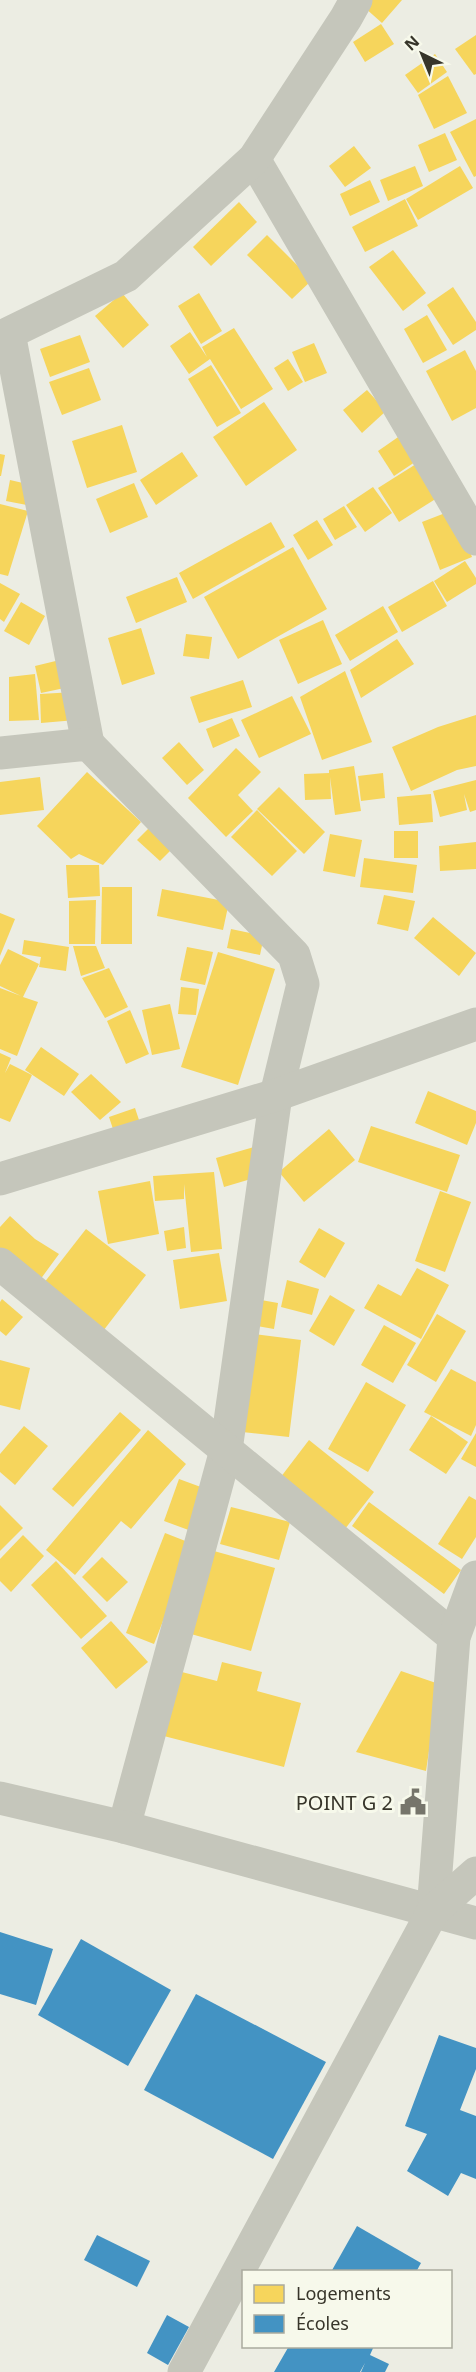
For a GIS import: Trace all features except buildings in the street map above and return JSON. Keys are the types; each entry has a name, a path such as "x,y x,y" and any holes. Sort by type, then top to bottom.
{"street":[{"path":"124,1827 226,1450 276,1095 303,984 294,955 88,744 9,333 126,276 254,159 356,0"},
{"path":"254,159 476,539"},
{"path":"0,753 88,744"},
{"path":"0,1179 276,1095 476,1024"},
{"path":"0,1264 454,1637"},
{"path":"433,1911 454,1637 476,1577"},
{"path":"0,1798 124,1827 476,1923"},
{"path":"184,2372 433,1911 476,1873"}],"place":[{"name":"POINT G 2","path":"413,1802"}]}
